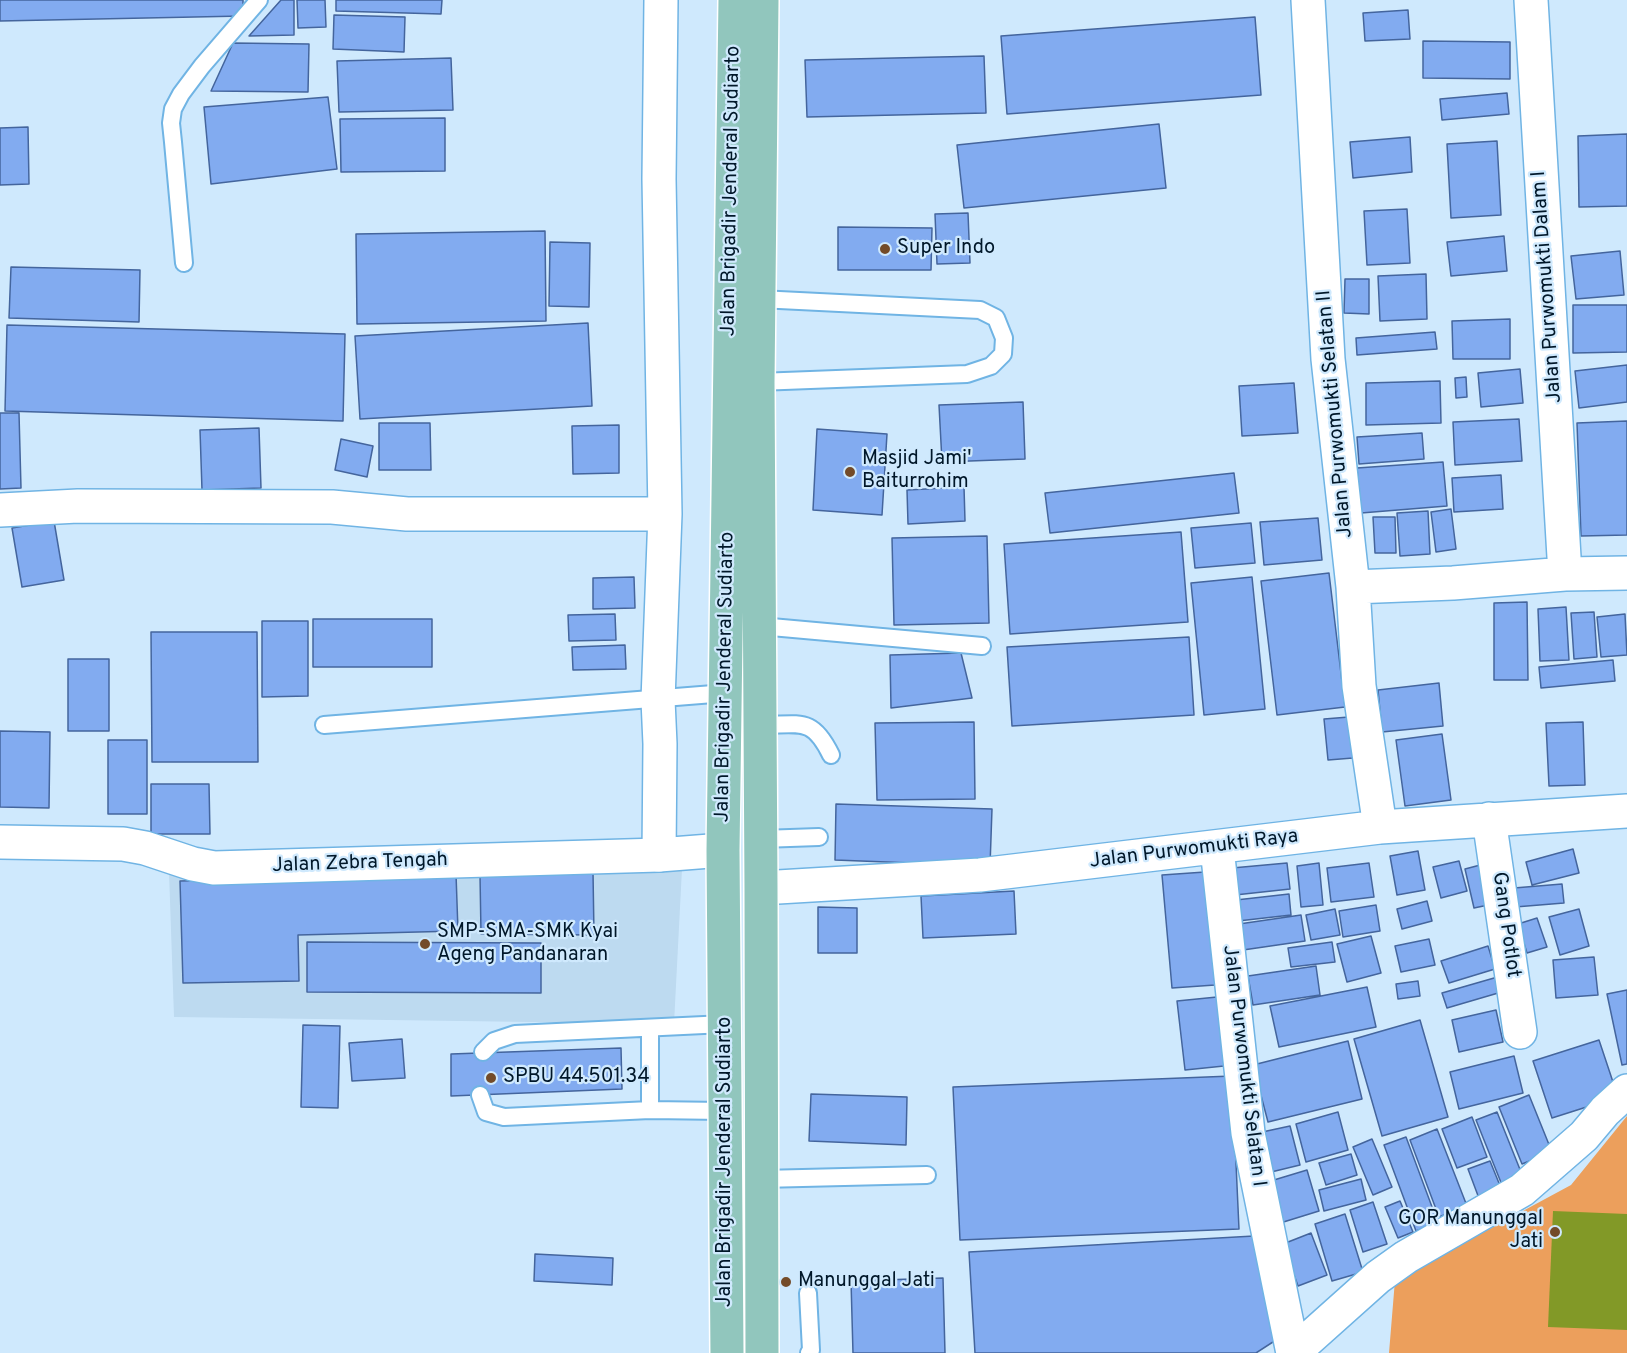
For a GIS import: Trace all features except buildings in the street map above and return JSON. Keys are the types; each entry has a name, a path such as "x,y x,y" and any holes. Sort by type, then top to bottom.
{"main road":[{"name":"Jalan Brigadir Jenderal Sudiarto","path":"727,1353 723,850 718,694 735,0"},
{"name":"Jalan Brigadir Jenderal Sudiarto","path":"762,0 758,382 762,888 762,1353"}],"street":[{"path":"659,855 660,744 665,699 665,514 659,179 661,0"},
{"name":"Jalan Purwomukti Selatan II","path":"1308,0 1328,359 1353,587 1359,686 1380,827"},
{"name":"Jalan Purwomukti Dalam I","path":"1531,0 1565,574"},
{"path":"0,510 78,506 332,507 407,514 665,514"},
{"path":"1353,587 1453,583 1565,574 1627,573"},
{"name":"Jalan Purwomukti Raya","path":"762,888 980,875 1380,827 1627,811"},
{"name":"Gang Potlot","path":"1490,819 1520,1032"},
{"name":"Jalan Zebra Tengah","path":"0,842 123,844 145,848 203,867 214,868 659,855 723,850"},
{"name":"Jalan Purwomukti Selatan I","path":"1217,848 1248,1133 1293,1353"},
{"path":"1293,1353 1378,1277 1406,1257 1522,1190 1584,1136 1605,1111 1627,1091"}],"lane":[{"path":"184,263 171,123 173,109 202,66 259,0"},
{"path":"758,382 967,374 991,366 1003,354 1005,338 996,318 980,310 759,299"},
{"path":"760,626 982,645"},
{"path":"324,725 718,694"},
{"path":"760,725 808,725 822,736 831,755"},
{"path":"761,839 819,837"},
{"path":"483,1052 494,1041 515,1034 724,1024"},
{"path":"650,1028 650,1110"},
{"path":"480,1095 486,1112 504,1117 650,1110 724,1111"},
{"path":"761,1179 927,1175"},
{"path":"808,1293 811,1350 809,1353"}],"shaded area":[{"name":"SMP-SMA-SMK Kyai Ageng Pandanaran","path":"682,869 674,1024 174,1017 169,872"},
{"name":"GOR Manunggal Jati","path":"1627,1116 1627,1353 1389,1353 1395,1280 1571,1185"},
{"path":"1553,1211 1627,1214 1627,1330 1548,1327"}],"place":[{"name":"Super Indo","path":"885,249"},
{"name":"Masjid Jami' Baiturrohim","path":"850,472"},
{"name":"SMP-SMA-SMK Kyai Ageng Pandanaran","path":"425,944"},
{"name":"SPBU 44.501.34","path":"491,1078"},
{"name":"GOR Manunggal Jati","path":"1555,1232"},
{"name":"Manunggal Jati","path":"786,1282"}]}
